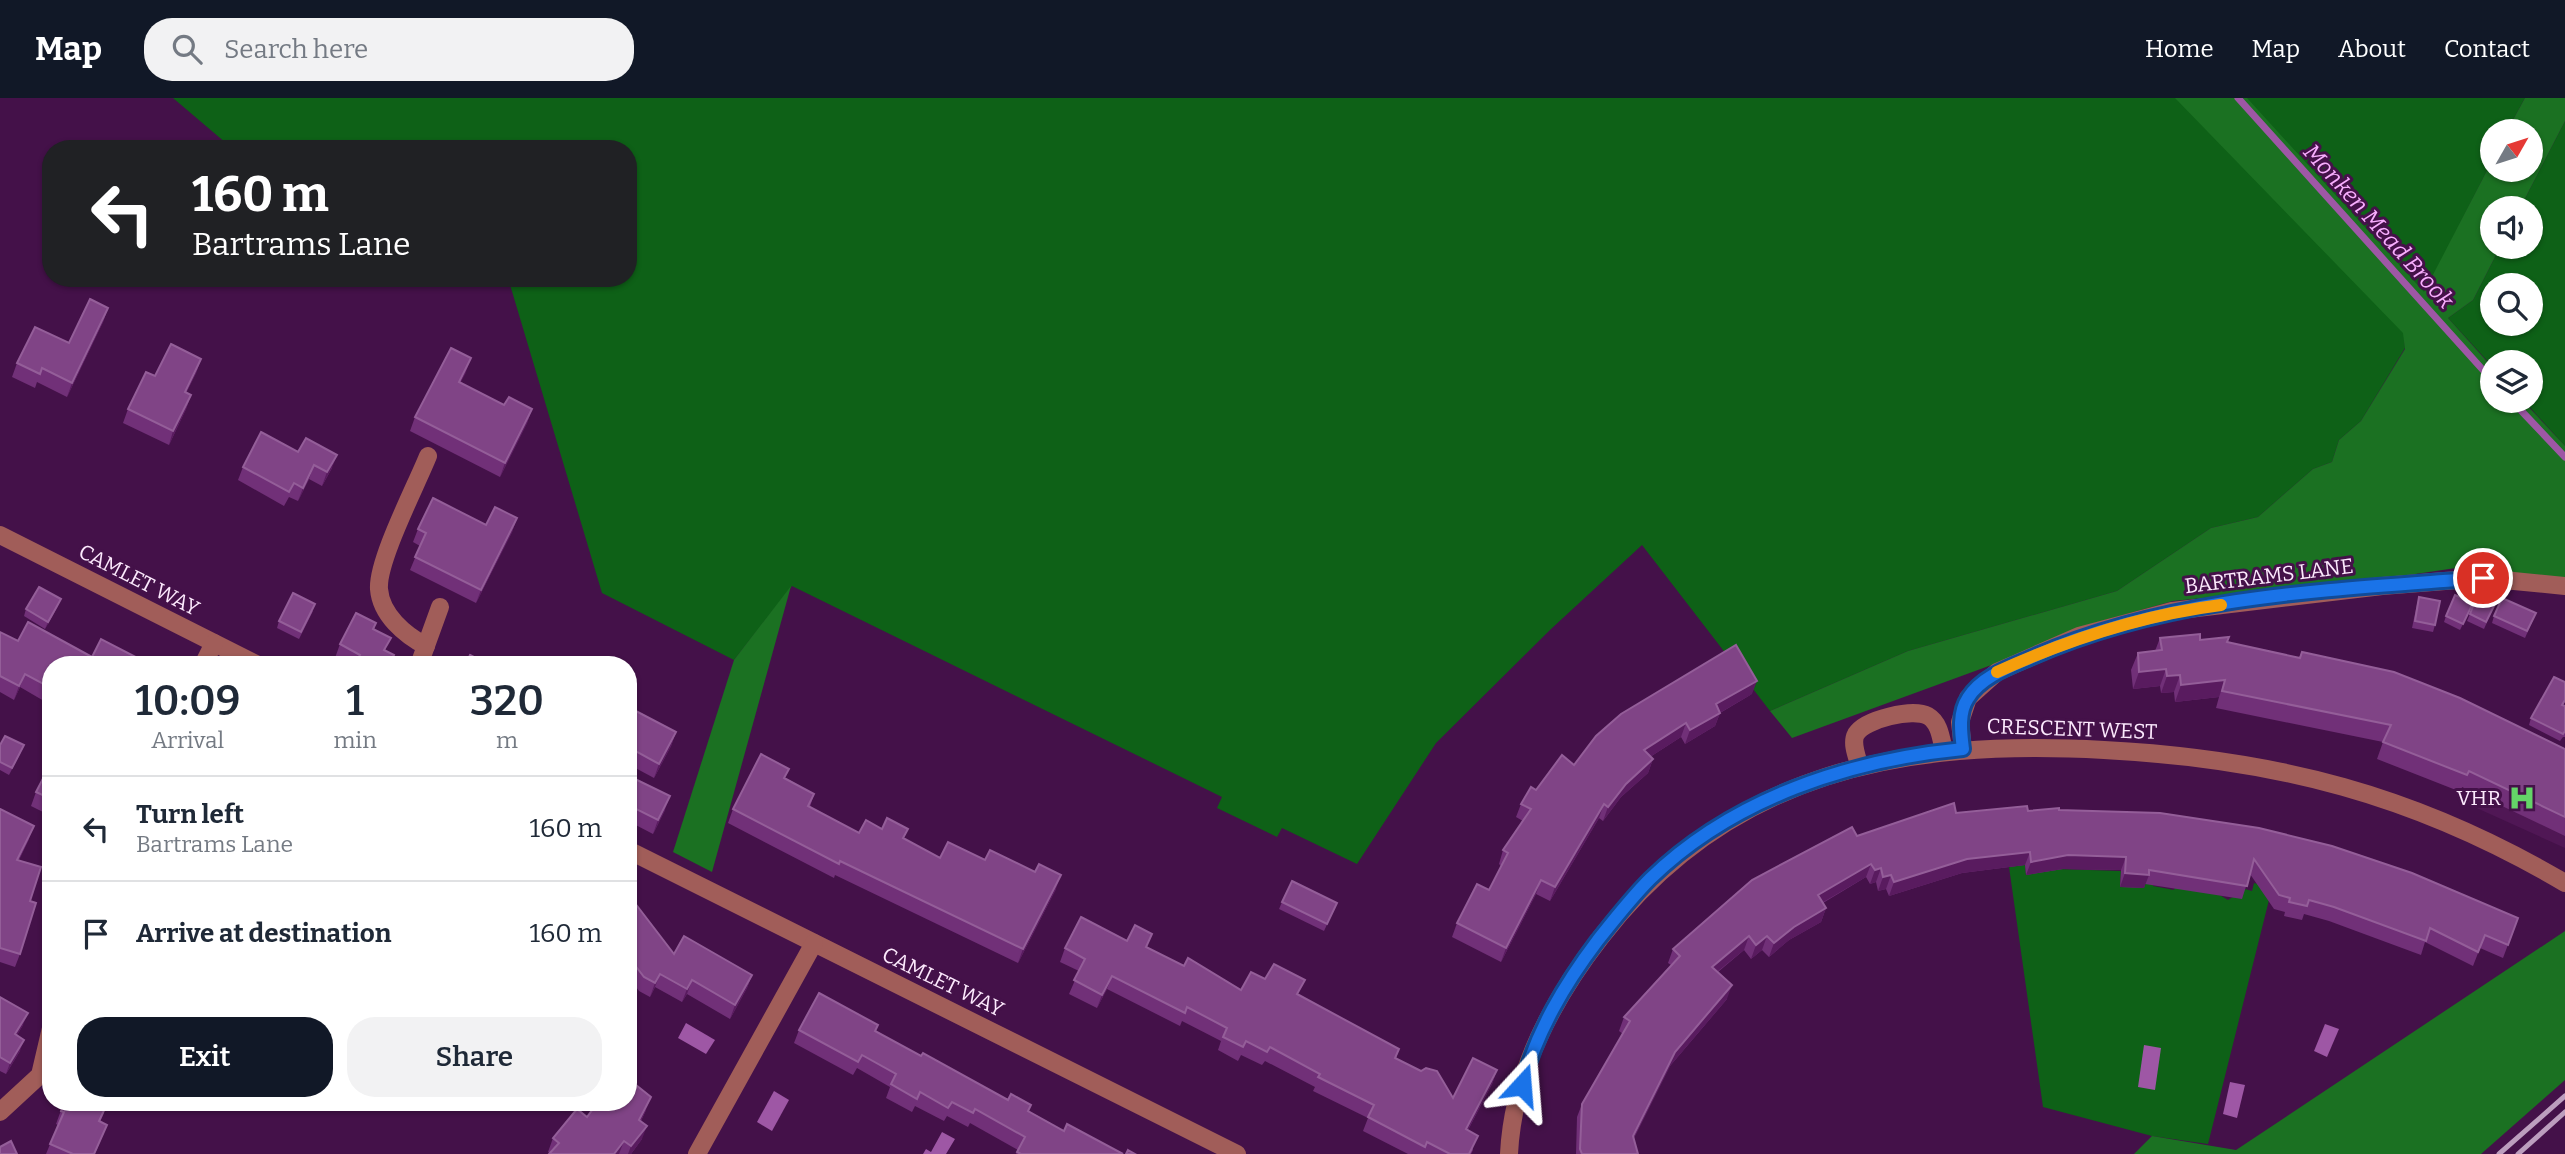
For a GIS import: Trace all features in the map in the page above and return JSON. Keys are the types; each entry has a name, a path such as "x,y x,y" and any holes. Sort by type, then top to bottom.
{"street":[{"path":"426,646 396,625 383,605 379,588 395,534 428,456"},
{"name":"CAMLET WAY","path":"0,535 240,656"},
{"name":"BARTRAMS LANE","path":"1963,749 1960,722 1968,698 1997,672 2092,632 2172,611 2382,586 2483,578 2565,586"},
{"path":"422,656 440,607"},
{"path":"207,656 214,643"},
{"path":"1860,766 1853,742 1857,732 1869,724 1910,712 1928,716 1938,726 1944,751"},
{"name":"CRESCENT WEST","path":"1509,1154 1517,1103 1545,1021 1583,960 1650,879 1693,845 1751,808 1832,774 1860,766 1944,751 1999,747 2125,751 2277,769 2375,794 2412,808 2506,851 2565,883"},
{"name":"CAMLET WAY","path":"637,854 1217,1150 1237,1154"},
{"path":"697,1154 814,943"},
{"path":"0,1112 40,1075 42,1066"}],"shaded area":[{"path":"2486,739 2565,776 2565,848 2459,800"},
{"path":"686,1023 715,1040 706,1054 678,1038"},
{"path":"2325,1024 2339,1029 2327,1057 2314,1051"},
{"path":"2144,1045 2161,1048 2155,1090 2138,1087"},
{"path":"2230,1082 2245,1085 2237,1118 2223,1114"},
{"path":"774,1091 789,1100 772,1131 757,1122"},
{"path":"942,1132 955,1139 946,1154 923,1154 926,1149 931,1152"}],"green space":[{"path":"173,98 2525,98 2514,119 2480,119 2481,182 2404,333 2405,348 2361,421 2339,440 2332,462 2313,469 2258,517 2211,528 2117,591 1908,651 1770,711 1642,545 1551,629 1436,743 1357,864 1282,828 1277,837 1217,808 1222,797 792,586 734,660 602,593 511,287 637,287 637,140 222,140"},
{"path":"2175,98 2247,98 2424,292 2481,182 2533,182 2526,196 2480,196 2480,259 2494,259 2487,273 2480,273 2480,286 2473,300 2448,318 2480,354 2480,413 2534,413 2565,446 2565,578 2456,568 2361,582 2173,601 2091,624 1997,663 1792,738 1770,711 1908,651 2117,591 2211,528 2258,517 2313,469 2332,462 2339,440 2361,421 2405,349 2403,333"},
{"path":"2525,98 2565,98 2565,121 2543,164 2543,119 2514,119"},
{"path":"2565,121 2565,446 2535,413 2543,413 2543,350 2480,350 2480,353 2448,318 2473,300 2480,286 2480,336 2543,336 2543,273 2487,273 2494,259 2543,259 2543,196 2526,196 2533,182 2543,182 2543,164"},
{"path":"791,586 712,872 673,852 734,660"},
{"path":"2025,865 2026,875 2056,869 2121,871 2120,887 2144,869 2155,870 2153,886 2174,890 2178,870 2228,900 2245,889 2252,891 2254,883 2272,888 2208,1144 2152,1136 2043,1107 2009,867"},
{"path":"2565,931 2565,1080 2481,1154 2134,1154 2152,1136 2236,1150"}],"building":[{"path":"90,299 108,308 72,383 42,368 40,374 17,363 35,327 69,343"},
{"path":"171,344 201,359 185,392 191,395 173,431 128,409 146,372 155,376"},
{"path":"451,348 471,358 459,382 504,405 509,397 532,409 505,463 415,417"},
{"path":"261,432 298,452 306,438 337,455 327,472 314,465 303,488 294,483 289,492 243,467"},
{"path":"433,498 486,525 495,507 517,518 481,590 415,557 426,533 418,529"},
{"path":"39,587 61,599 48,622 26,609"},
{"path":"293,593 315,604 301,632 279,621"},
{"path":"2455,595 2473,603 2463,624 2446,616"},
{"path":"2477,596 2495,604 2486,622 2470,614"},
{"path":"2419,597 2440,601 2435,625 2415,621"},
{"path":"2502,598 2536,613 2527,631 2494,616"},
{"path":"356,613 376,623 373,629 391,638 384,650 394,655 360,656 340,644"},
{"path":"28,622 90,656 42,656 42,683 25,674 19,686 0,676 0,632 18,641"},
{"path":"2200,634 2200,640 2229,637 2227,642 2300,658 2302,652 2394,672 2460,698 2565,749 2565,817 2469,771 2467,775 2383,742 2391,725 2222,691 2225,680 2181,685 2180,675 2167,676 2166,669 2139,672 2138,653 2162,650 2160,638"},
{"path":"101,639 134,656 92,656"},
{"path":"1736,645 1757,681 1716,704 1720,713 1690,730 1686,723 1644,750 1653,759 1626,784 1608,807 1604,804 1555,887 1541,880 1506,948 1457,923 1477,884 1489,890 1508,853 1503,850 1531,809 1521,804 1531,787 1536,790 1562,755 1574,765 1596,736 1621,714"},
{"path":"2554,677 2565,682 2565,700 2562,705 2565,706 2563,734 2531,718"},
{"path":"637,712 676,732 659,764 637,752"},
{"path":"5,736 24,745 12,768 0,762 0,745"},
{"path":"761,754 789,769 784,778 814,794 808,806 859,833 866,820 882,829 887,818 908,829 903,838 940,858 948,842 985,860 990,850 1035,872 1039,864 1061,875 1023,949 840,861 839,864 733,809"},
{"path":"42,780 42,795 36,792"},
{"path":"637,780 670,796 658,820 637,810"},
{"path":"1954,803 1956,813 2027,806 2028,811 2059,808 2160,813 2259,828 2332,846 2412,873 2518,918 2508,945 2485,935 2478,952 2430,928 2426,941 2334,907 2309,900 2307,906 2289,902 2290,898 2279,895 2254,859 2247,886 2149,870 2149,875 2125,873 2126,857 2068,855 2031,862 2030,852 1967,859 1894,882 1891,875 1883,877 1881,868 1875,870 1871,864 1818,895 1826,908 1794,927 1774,943 1767,936 1756,945 1749,936 1712,967 1732,985 1675,1052 1633,1136 1638,1154 1582,1154 1582,1104 1630,1021 1624,1017 1680,956 1673,949 1752,880 1852,827 1857,836"},
{"path":"0,809 34,826 17,860 41,867 30,901 36,903 20,954 0,948"},
{"path":"1292,881 1337,903 1327,924 1282,902"},
{"path":"637,906 674,954 684,936 752,975 735,1005 692,980 687,989 660,974 655,983 644,977 637,968"},
{"path":"1081,917 1127,941 1135,925 1152,934 1146,947 1184,966 1188,958 1241,990 1251,972 1265,979 1274,964 1305,980 1297,994 1399,1049 1395,1058 1421,1071 1426,1068 1437,1071 1453,1098 1473,1058 1497,1070 1466,1129 1478,1136 1469,1154 1450,1154 1427,1142 1425,1147 1368,1117 1374,1105 1318,1077 1320,1074 1270,1047 1267,1052 1246,1041 1243,1047 1223,1037 1227,1028 1187,1007 1185,1013 1112,976 1102,995 1074,980 1085,959 1065,948"},
{"path":"819,993 878,1025 875,1031 921,1056 923,1053 1008,1100 1011,1094 1031,1105 1028,1111 1064,1131 1067,1124 1123,1154 1017,1152 1025,1137 975,1109 973,1113 952,1102 948,1108 920,1092 917,1099 891,1084 896,1074 862,1055 858,1062 799,1030"},
{"path":"0,997 28,1013 15,1034 24,1040 10,1063 0,1057"},
{"path":"637,1086 651,1097 639,1120 647,1126 631,1146 624,1141 614,1154 549,1154 559,1143 553,1138 575,1111 587,1117 591,1111 637,1111"},
{"path":"61,1111 104,1111 99,1121 107,1125 94,1154 73,1154 50,1144 64,1112"},
{"path":"11,1141 17,1154 0,1154 0,1147"}],"waterway":[{"name":"Monken Mead Brook","path":"2238,98 2480,367"},
{"name":"Monken Mead Brook","path":"2523,413 2565,457"}],"railway":[{"path":"2499,1154 2565,1096"},
{"path":"2518,1154 2565,1112"}],"slow traffic":[{"path":"1997,672 2079,636 2172,611 2221,605"}],"place":[{"name":"VHR","path":"2522,798"}],"route":[{"path":"1522,1085 1545,1021 1563,990 1618,915 1650,879 1714,830 1751,808 1795,788 1832,774 1891,759 1963,749 1960,722 1968,698 1997,672 2079,636 2172,611 2382,586 2483,578"}]}
